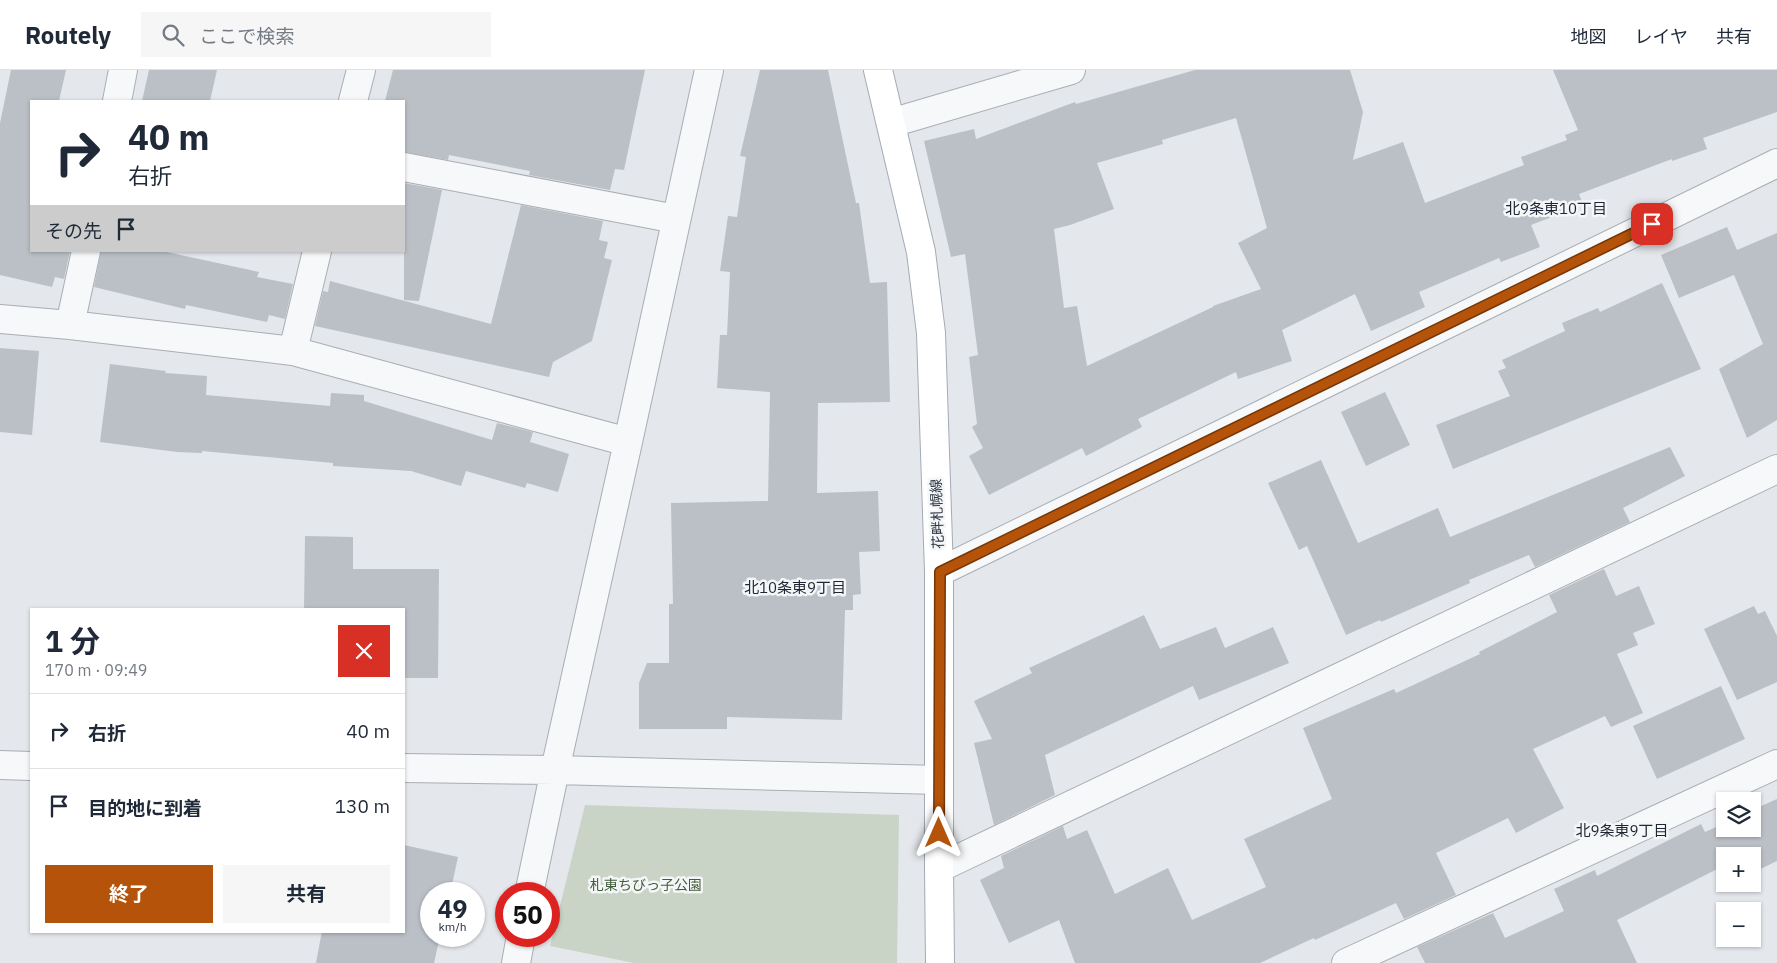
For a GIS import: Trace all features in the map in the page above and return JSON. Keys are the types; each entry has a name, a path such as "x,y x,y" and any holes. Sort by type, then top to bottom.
{"main road":[{"name":"花畔札幌線","path":"878,70 921,252 931,333 940,572 938,780 940,963"}],"street":[{"path":"117,100 123,70"},
{"path":"354,100 361,70"},
{"path":"532,882 554,770 709,70"},
{"path":"891,123 1071,70"},
{"path":"940,572 1777,163"},
{"path":"405,167 676,219"},
{"path":"70,325 86,252"},
{"path":"293,351 317,252"},
{"path":"0,319 70,325 293,351 628,442"},
{"path":"939,868 1777,469"},
{"path":"1346,963 1777,764"},
{"path":"0,765 30,766"},
{"path":"405,768 938,780"},
{"path":"516,963 519,947"}],"green space":[{"name":"札東ちびっ子公園","path":"585,805 899,815 897,963 634,963 555,947 560,947 560,906"}],"building":[{"path":"11,70 66,70 59,100 30,100 30,252 70,252 64,279 55,277 52,287 0,275 0,123"},
{"path":"149,70 217,70 210,100 142,100"},
{"path":"393,70 645,70 624,170 615,169 610,190 529,175 530,171 449,155 448,160 405,152 405,100 385,100"},
{"path":"760,70 828,70 856,203 859,203 870,283 887,282 890,402 818,403 817,493 878,491 880,551 859,552 861,594 853,595 853,610 845,610 842,720 727,717 727,729 639,729 639,683 647,663 669,663 669,604 673,604 671,503 768,501 770,392 717,388 720,335 727,335 730,272 720,271 728,216 737,217 746,157 740,156"},
{"path":"1195,70 1350,70 1363,112 1353,160 1403,142 1425,203 1524,165 1521,157 1567,140 1565,135 1578,130 1553,70 1777,70 1777,112 1703,138 1707,149 1672,161 1672,159 1579,194 1583,205 1531,225 1540,247 1501,262 1499,258 1419,292 1425,307 1371,331 1355,294 1282,330 1292,361 1238,379 1236,372 1138,419 1142,427 1086,456 1082,448 989,495 969,456 983,448 972,427 977,424 969,357 978,355 965,254 951,257 924,141 974,129 976,139 1075,102 1076,104","holes":["1236,118 1267,228 1238,243 1261,289 1213,306 1087,366 1077,306 1064,308 1054,229 1114,209 1097,163 1163,144 1162,140"]},
{"path":"405,183 442,190 419,301 404,300"},
{"path":"521,205 603,221 599,240 608,242 604,258 612,260 592,341 553,362 549,377 315,326 323,291 328,292 330,281 491,324"},
{"path":"1727,227 1737,250 1777,233 1777,420 1747,438 1719,369 1763,344 1734,275 1679,298 1661,255"},
{"path":"101,252 167,252 259,272 257,277 293,284 285,319 269,315 267,322 186,305 185,309 94,287"},
{"path":"1662,283 1701,369 1453,469 1436,425 1510,396 1498,371 1506,368 1502,360 1565,331 1562,323 1598,308 1600,312"},
{"path":"0,348 39,351 32,435 0,432"},
{"path":"110,364 166,371 165,373 207,376 206,395 330,406 331,393 364,395 364,401 492,440 497,423 533,432 530,442 569,454 558,492 527,483 525,488 466,471 461,486 411,471 333,466 333,463 202,451 202,453 177,452 100,442"},
{"path":"1385,392 1410,445 1366,466 1341,412"},
{"path":"1670,447 1685,476 1623,508 1630,522 1535,567 1529,555 1469,580 1470,583 1381,622 1380,620 1346,635 1307,546 1299,550 1268,483 1321,460 1358,543 1438,508 1450,537"},
{"path":"305,536 353,537 353,569 439,569 438,678 405,678 405,608 304,608"},
{"path":"1604,569 1616,596 1639,586 1655,624 1633,633 1638,645 1617,654 1643,713 1611,727 1605,716 1533,749 1564,808 1516,833 1508,818 1436,853 1456,895 1404,919 1396,903 1260,963 1075,963 1059,920 1009,943 980,880 1004,868 1001,856 1063,826 1067,839 1087,830 1115,894 1168,868 1192,920 1266,887 1244,839 1332,799 1303,728 1394,689 1396,693 1480,654 1479,652 1557,612 1549,595"},
{"path":"1754,606 1758,614 1765,611 1777,636 1777,682 1737,700 1704,629"},
{"path":"1144,615 1160,649 1216,627 1225,648 1273,627 1289,663 1199,700 1193,686 1045,755 1055,795 994,825 974,743 992,739 974,701 1032,673 1029,668"},
{"path":"1721,686 1745,739 1657,779 1633,726"},
{"path":"1777,799 1777,861 1761,869 1761,847 1716,847 1716,870 1617,920 1637,963 1425,963 1417,947 1493,913 1505,938 1564,911 1554,889 1595,870 1597,876 1701,824 1705,832 1716,827 1716,837 1761,837 1761,806"},
{"path":"405,845 458,857 453,882 420,882 420,947 438,947 434,963 316,963 322,933 405,933"}],"district":[{"name":"北9条東10丁目","path":"1556,209"},
{"name":"北10条東9丁目","path":"795,588"},
{"name":"北9条東9丁目","path":"1622,831"}],"route":[{"path":"939,833 940,572 1652,224"}]}
